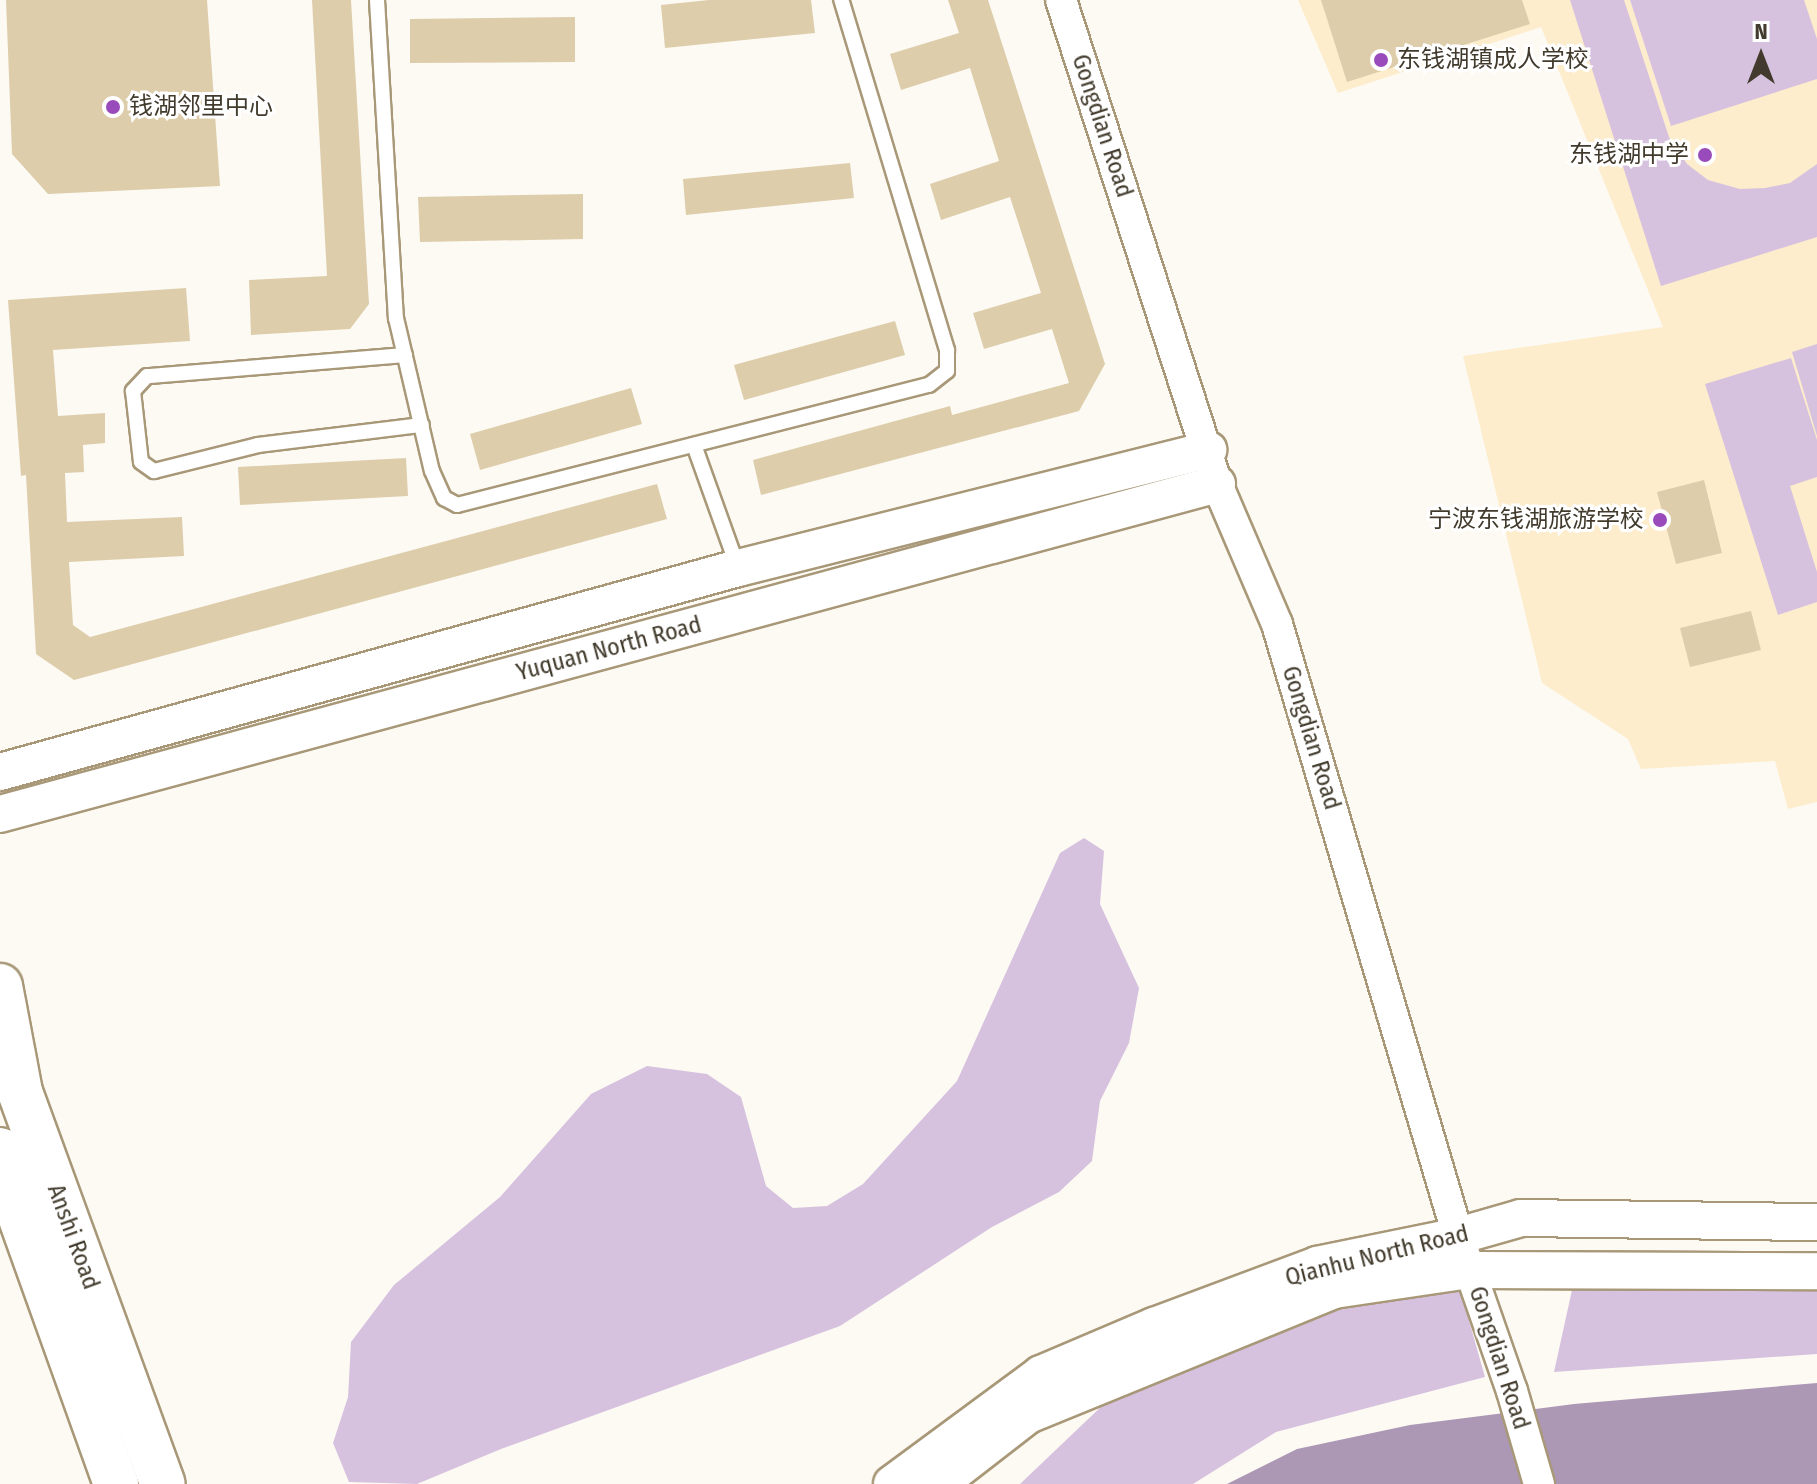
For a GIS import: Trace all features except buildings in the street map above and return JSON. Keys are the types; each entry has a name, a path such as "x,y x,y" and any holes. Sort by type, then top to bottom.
{"main road":[{"name":"Anshi Road","path":"0,986 20,1092 163,1484"},
{"name":"Anshi Road","path":"0,1150 14,1199 116,1484"}],"street":[{"name":"Gongdian Road","path":"1061,0 1212,467 1277,624 1458,1236 1512,1391 1539,1484"},
{"name":"Yuquan North Road","path":"0,772 738,568 1212,467"},
{"name":"Yuquan North Road","path":"0,814 1212,467"},
{"name":"Qianhu North Road","path":"892,1484 1041,1374 1154,1326 1317,1265 1458,1236 1521,1218 1817,1222"},
{"name":"Qianhu North Road","path":"939,1484 1028,1415 1334,1290 1470,1270 1817,1271"}],"lane":[{"path":"377,0 396,318 432,471 444,498 457,505 929,385 947,371 947,350 841,0"},
{"path":"405,355 147,376 133,391 141,462 154,471 258,445 422,425"},
{"path":"694,445 738,568"}],"shaded area":[{"name":"宁波东钱湖旅游学校","path":"1298,0 1817,0 1817,802 1788,809 1775,761 1641,769 1628,739 1542,683 1463,356 1663,327 1541,27 1338,93"},
{"path":"1570,0 1624,0 1669,137 1687,164 1708,180 1740,189 1765,188 1790,183 1817,164 1817,237 1661,286"},
{"path":"1630,0 1804,0 1817,39 1817,79 1671,126"},
{"path":"1817,344 1817,436 1792,352"},
{"path":"1791,358 1817,440 1817,477 1790,486 1817,572 1817,602 1778,615 1705,384"},
{"path":"1084,838 1104,851 1100,904 1139,988 1129,1043 1100,1101 1092,1161 1059,1192 992,1227 840,1326 501,1449 417,1484 349,1482 333,1443 348,1397 351,1342 394,1285 500,1197 591,1094 647,1066 707,1074 741,1097 766,1186 793,1208 827,1206 863,1184 957,1081 1060,853"},
{"path":"1447,1243 1485,1377 1276,1432 1193,1484 1020,1484 1105,1403 1199,1333"},
{"path":"1574,1281 1817,1282 1817,1354 1554,1372"},
{"path":"1817,1383 1817,1484 1227,1484 1297,1449 1410,1425 1574,1404"}],"place":[{"name":"东钱湖镇成人学校","path":"1381,60"},
{"name":"钱湖邻里中心","path":"113,107"},
{"name":"东钱湖中学","path":"1705,155"},
{"name":"宁波东钱湖旅游学校","path":"1660,520"}]}
